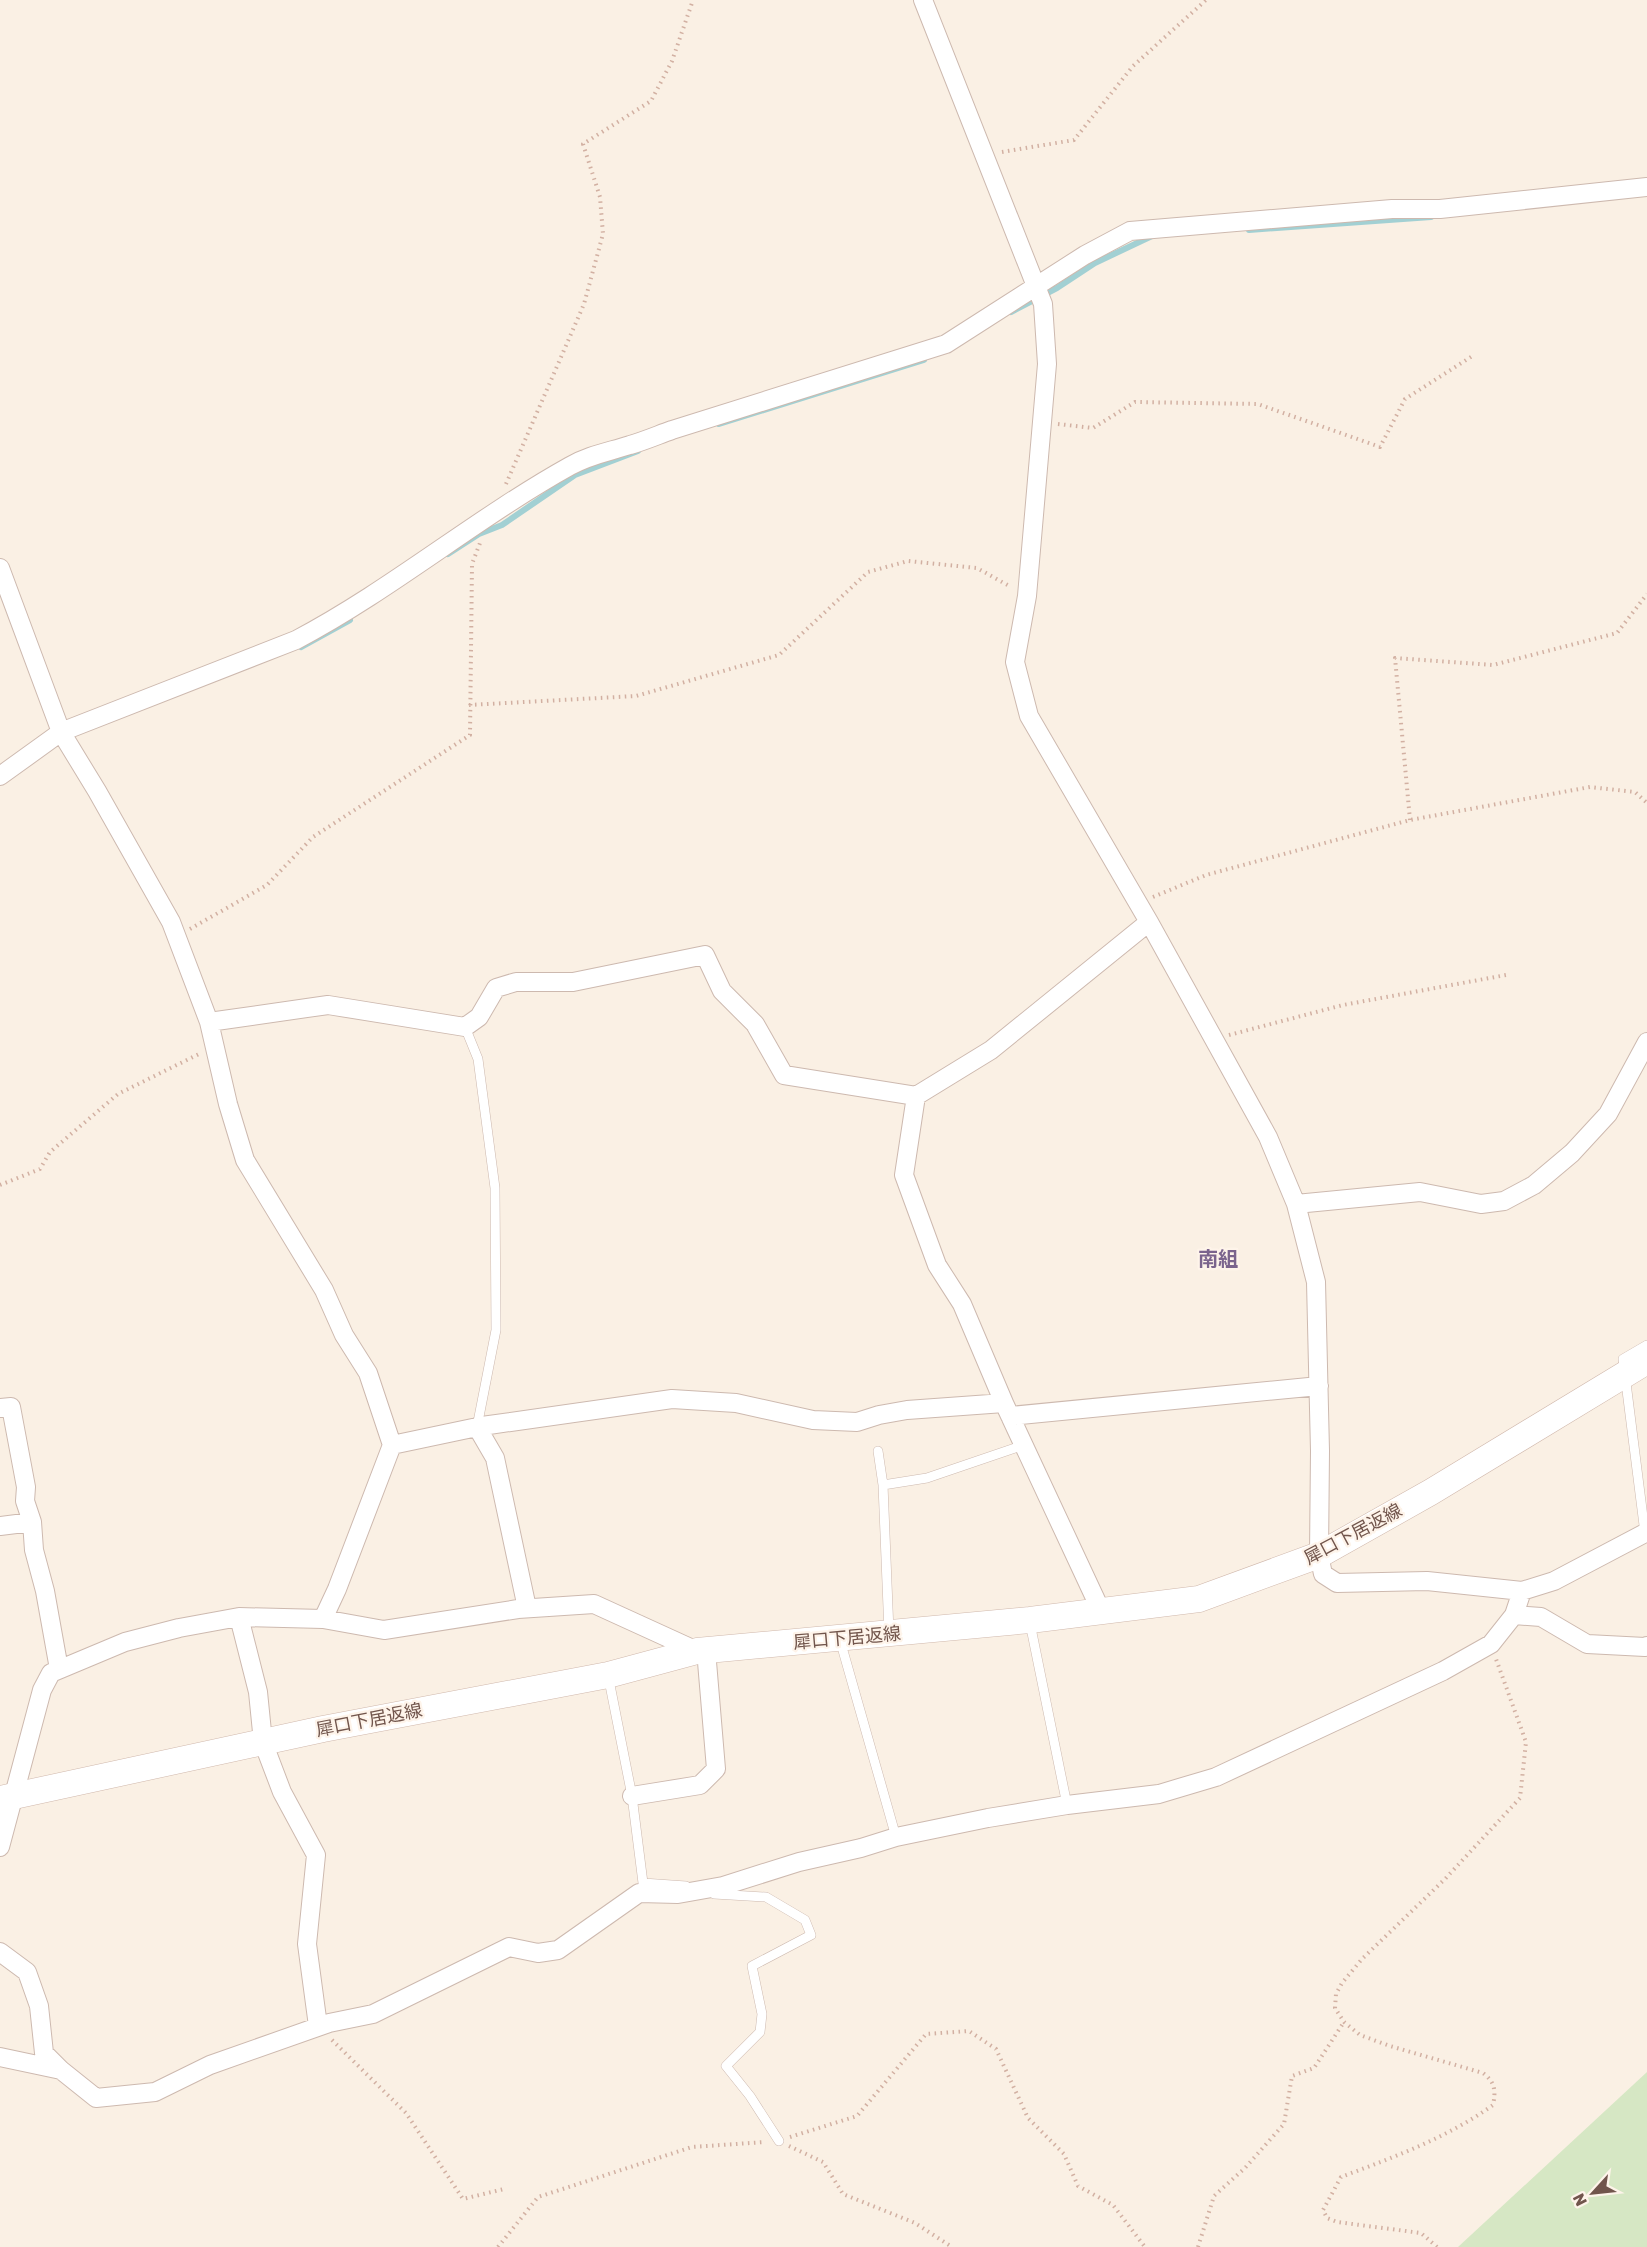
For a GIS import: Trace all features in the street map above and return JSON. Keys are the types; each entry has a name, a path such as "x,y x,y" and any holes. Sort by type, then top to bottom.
{"main road":[{"name":"犀口下居返線","path":"7,1797 323,1729 608,1675 702,1650 1102,1613 1199,1599 1319,1555 1431,1492 1647,1361"}],"street":[{"path":"923,0 1043,304 1047,364 1027,596 1015,662 1029,716 1149,922 1268,1137 1296,1204 1316,1282 1319,1386 1319,1555 1323,1574 1337,1583 1427,1581 1522,1591 1554,1581 1646,1533"},
{"path":"0,776 61,732 296,640 323,626 436,550 569,466 594,454 631,445 937,347 956,338 1085,255 1130,231 1392,209 1440,209 1647,187"},
{"path":"0,568 61,732 171,922 209,1022 228,1104 245,1160 324,1290 344,1335 368,1373 392,1445 337,1589 323,1619"},
{"path":"209,1022 328,1005 465,1027 479,1017 496,988 516,982 573,982 705,955 722,991 755,1024 784,1075 916,1096 991,1050 1149,922"},
{"path":"1296,1204 1420,1192 1481,1204 1504,1201 1534,1185 1572,1153 1608,1114 1647,1042"},
{"path":"916,1096 904,1174 937,1265 962,1304 1007,1409 1102,1613"},
{"path":"392,1445 477,1427 672,1399 736,1404 813,1420 857,1422 879,1414 907,1410 1007,1409 1319,1386"},
{"path":"0,1408 11,1407 26,1487 25,1501 32,1522 34,1550 45,1591 59,1669"},
{"path":"477,1427 495,1458 527,1608"},
{"path":"0,1526 32,1522"},
{"path":"0,1952 27,1972 39,2006 44,2053 62,2070 96,2098 155,2092 210,2065 318,2026 373,2014 509,1947 538,1953 558,1950 639,1893 678,1894 712,1888 799,1862 861,1848 896,1837 1067,1805 1159,1794 1216,1777 1443,1671 1491,1644 1514,1615 1522,1591"},
{"path":"0,1847 7,1797 42,1690 51,1673 124,1642 179,1628 239,1617 323,1619 384,1630 527,1608 594,1604 702,1650 716,1769 700,1785 632,1796"},
{"path":"1514,1615 1541,1617 1587,1644 1647,1646"},
{"path":"239,1617 258,1692 263,1742 282,1792 316,1855 307,1944 318,2026"},
{"path":"0,2057 62,2070"}],"lane":[{"path":"465,1027 478,1059 495,1188 495,1330 477,1427"},
{"path":"1646,1533 1623,1359 1647,1345"},
{"path":"883,1485 927,1478 1024,1445"},
{"path":"878,1451 883,1485 889,1634"},
{"path":"1030,1620 1067,1805"},
{"path":"840,1638 896,1837"},
{"path":"608,1675 632,1796 643,1882 712,1888"},
{"path":"688,1892 766,1897 805,1920 812,1935 752,1966 762,2014 760,2032 726,2066 750,2096 779,2141"}],"path":[{"path":"984,154 1074,140 1133,66 1206,0"},
{"path":"1042,423 1093,428 1135,402 1258,404 1380,447 1404,399 1474,355"},
{"path":"470,705 636,696 779,655 868,572 908,561 977,568 1027,596"},
{"path":"1410,820 1395,658 1493,665 1617,633 1647,594"},
{"path":"1138,903 1206,875 1410,820 1590,787 1635,792 1647,804"},
{"path":"1214,1039 1343,1005 1506,975"},
{"path":"0,1185 40,1169 50,1152 118,1094 215,1047"},
{"path":"1437,2247 1421,2233 1337,2222 1327,2218 1323,2210 1341,2177 1393,2159 1472,2120 1493,2105 1496,2093 1492,2079 1483,2073 1360,2035 1344,2022 1335,2008 1336,1994 1362,1959 1445,1879 1520,1798 1526,1742 1491,1644"},
{"path":"1198,2247 1214,2196 1245,2168 1284,2124 1292,2076 1314,2068 1344,2022"},
{"path":"318,2026 406,2113 463,2199 504,2189"},
{"path":"498,2247 538,2197 692,2148 779,2141 857,2116 926,2034 969,2031 996,2049 1028,2118 1064,2154 1078,2186 1113,2205 1144,2247"},
{"path":"779,2141 823,2162 843,2194 915,2223 952,2247"}],"green space":[{"path":"1647,2072 1647,2247 1458,2247"}],"waterway":[{"path":"1249,230 1431,217"},
{"path":"1011,312 1057,288 1095,263 1152,236"},
{"path":"719,424 924,360"},
{"path":"448,554 479,534 502,525 575,475 638,451"},
{"path":"301,647 350,620"}],"district":[{"name":"南組","path":"1218,1259"}]}
